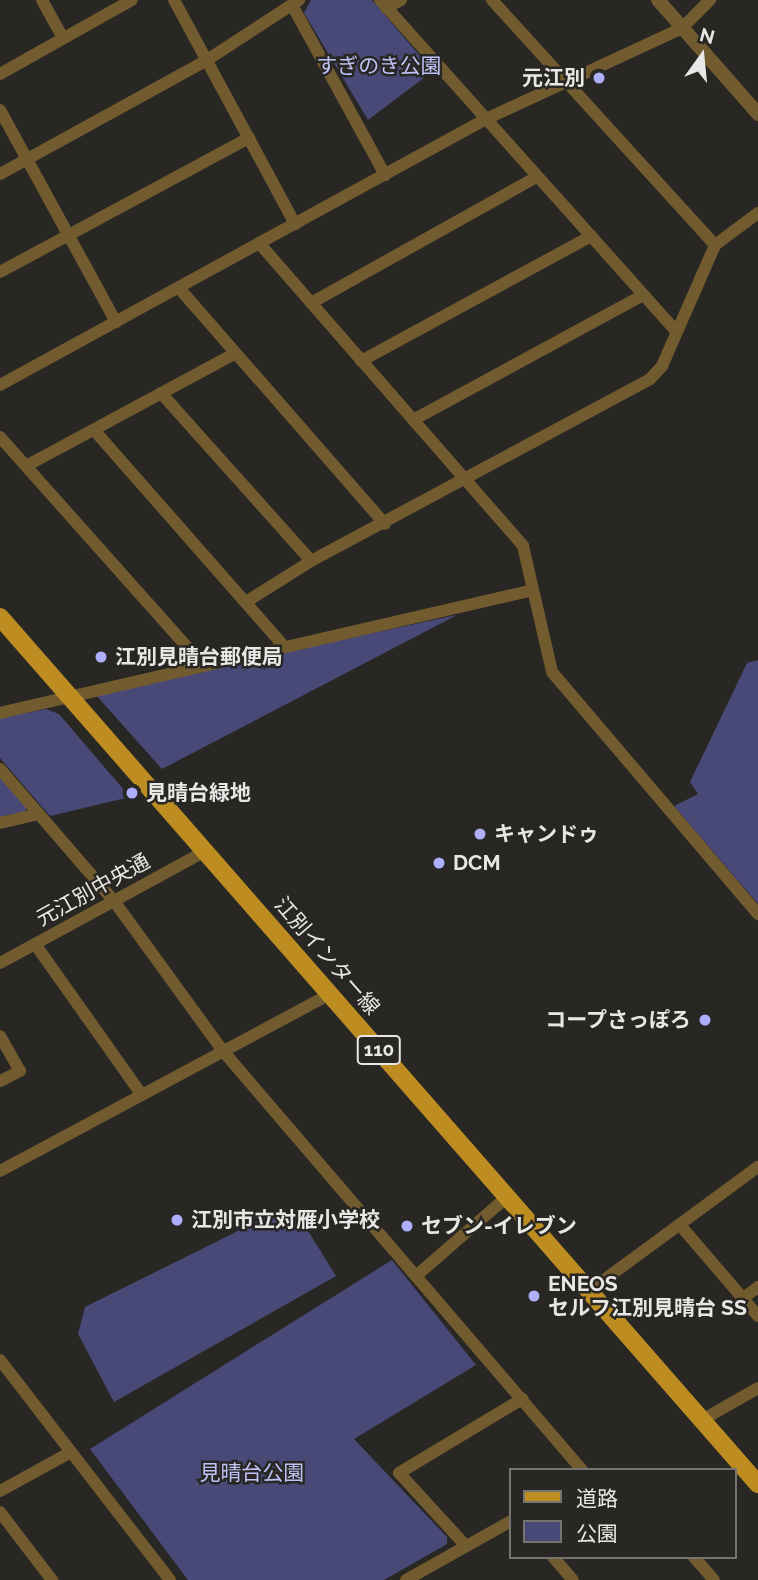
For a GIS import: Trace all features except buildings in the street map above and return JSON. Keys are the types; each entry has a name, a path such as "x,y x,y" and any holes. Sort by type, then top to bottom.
{"main road":[{"name":"江別インター線","path":"0,617 702,1420 739,1470 758,1484"}],"street":[{"path":"42,0 63,38"},
{"path":"0,74 132,0"},
{"path":"174,0 295,224"},
{"path":"401,0 383,4 484,120 677,332"},
{"path":"492,0 564,83 715,245"},
{"path":"658,0 758,114"},
{"path":"0,385 484,120 682,27 710,0"},
{"path":"0,174 207,60 295,2 386,175"},
{"path":"0,110 116,322"},
{"path":"0,272 249,138"},
{"path":"311,303 536,177"},
{"path":"246,602 312,561 650,379 677,332 715,245 758,213"},
{"path":"362,361 591,236"},
{"path":"259,243 523,546 552,672 758,914"},
{"path":"179,288 234,354 385,523"},
{"path":"413,420 643,295"},
{"path":"26,466 234,354"},
{"path":"161,393 312,561"},
{"path":"94,430 284,646"},
{"path":"0,437 203,665"},
{"path":"0,713 533,590"},
{"path":"0,769 114,901 223,1051 580,1468"},
{"path":"0,823 39,814"},
{"name":"元江別中央通","path":"0,963 205,851"},
{"path":"35,944 142,1095"},
{"path":"0,1171 330,994"},
{"path":"0,1036 20,1071 0,1081"},
{"path":"589,1291 758,1167"},
{"path":"416,1276 507,1197"},
{"path":"680,1225 758,1316"},
{"path":"743,1298 758,1287"},
{"path":"0,1360 170,1580"},
{"path":"702,1420 758,1388"},
{"path":"467,1546 399,1474 522,1399"},
{"path":"0,1491 71,1452"},
{"path":"0,1512 50,1577 35,1580"},
{"path":"406,1580 510,1522"},
{"path":"555,1559 573,1580"},
{"path":"696,1559 714,1580"}],"green space":[{"name":"すぎのき公園","path":"311,0 372,0 433,71 368,120 304,13"},
{"path":"457,615 162,769 94,693"},
{"path":"758,660 758,904 674,806 698,794 690,782 747,663"},
{"path":"46,709 59,714 130,797 50,816 0,758 0,718"},
{"path":"0,777 26,806 26,812 0,820"},
{"path":"282,1209 300,1218 336,1276 114,1402 78,1334 85,1307"},
{"name":"見晴台公園","path":"392,1260 476,1365 354,1439 447,1537 447,1544 384,1580 188,1580 90,1449"}],"place":[{"name":"元江別","path":"599,78"},
{"name":"江別見晴台郵便局","path":"101,657"},
{"name":"見晴台緑地","path":"132,793"},
{"name":"キャンドゥ","path":"480,834"},
{"name":"DCM","path":"439,863"},
{"name":"コープさっぽろ","path":"705,1020"},
{"name":"江別市立対雁小学校","path":"177,1220"},
{"name":"セブン-イレブン","path":"407,1226"},
{"name":"ENEOS セルフ江別見晴台 SS","path":"534,1296"}]}
